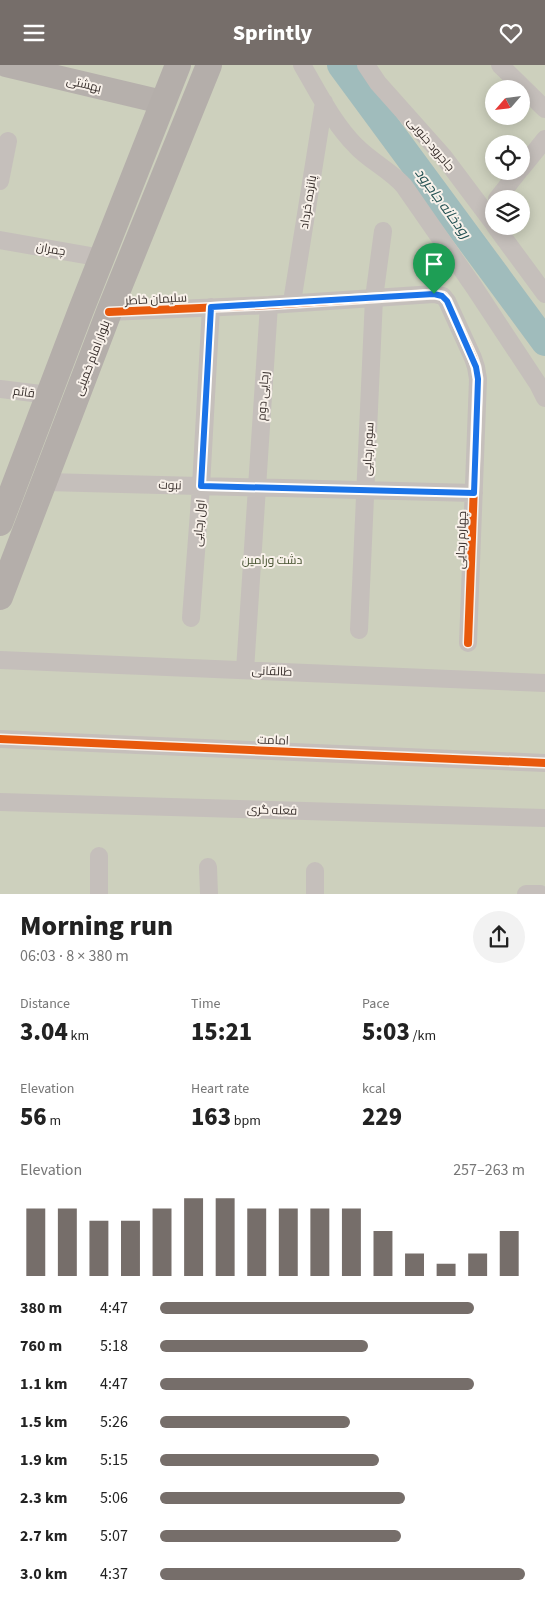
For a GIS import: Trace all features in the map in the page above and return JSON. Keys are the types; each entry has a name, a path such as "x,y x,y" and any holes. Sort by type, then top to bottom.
{"main road":[{"path":"28,522 1,518 178,65"},
{"name":"بلوار امام خمینی","path":"0,597 28,522 46,482 109,313 209,65"}],"street":[{"name":"بهشتی","path":"6,65 162,102"},
{"path":"302,65 339,125 356,146 404,186 474,287 538,384 545,398"},
{"name":"جاجرود جنوبی","path":"366,65 378,83 443,156 485,213"},
{"path":"500,65 545,109"},
{"name":"پانزده خرداد","path":"292,302 324,102"},
{"path":"530,158 545,139"},
{"path":"0,181 8,141"},
{"path":"504,190 512,180"},
{"name":"سوم رجایی","path":"359,630 374,298 383,231"},
{"name":"جاجرود جنوبی","path":"501,235 545,294"},
{"name":"چمران","path":"0,240 102,258"},
{"name":"سلیمان خاطر","path":"109,313 434,294 442,296"},
{"name":"چهارم رجایی","path":"442,296 447,301 476,367 478,379 468,643"},
{"name":"رجایی دوم","path":"245,670 269,305"},
{"name":"اول رجایی","path":"191,618 201,486 211,307"},
{"name":"قائم","path":"0,389 49,395"},
{"name":"نبوت","path":"46,482 474,493"},
{"name":"طالقانی","path":"0,660 545,683"},
{"name":"امامت","path":"0,739 545,763"},
{"name":"فعله گری","path":"0,802 545,818"},
{"path":"99,856 99,894"},
{"path":"208,867 209,894"},
{"path":"315,871 315,894"},
{"path":"526,894 540,894"}],"green space":[{"name":"دشت ورامین","path":"0,65 545,65 545,894 0,894"}],"waterway":[{"name":"رودخانه جاجرود","path":"341,65 545,342"}],"cycle path":[{"path":"109,312 269,305 434,294 443,296 473,358 478,379 468,643"},
{"path":"0,739 545,763"}],"route":[{"path":"434,294 442,296 447,301 476,367 478,379 474,493 201,486 211,307 434,294"}]}
